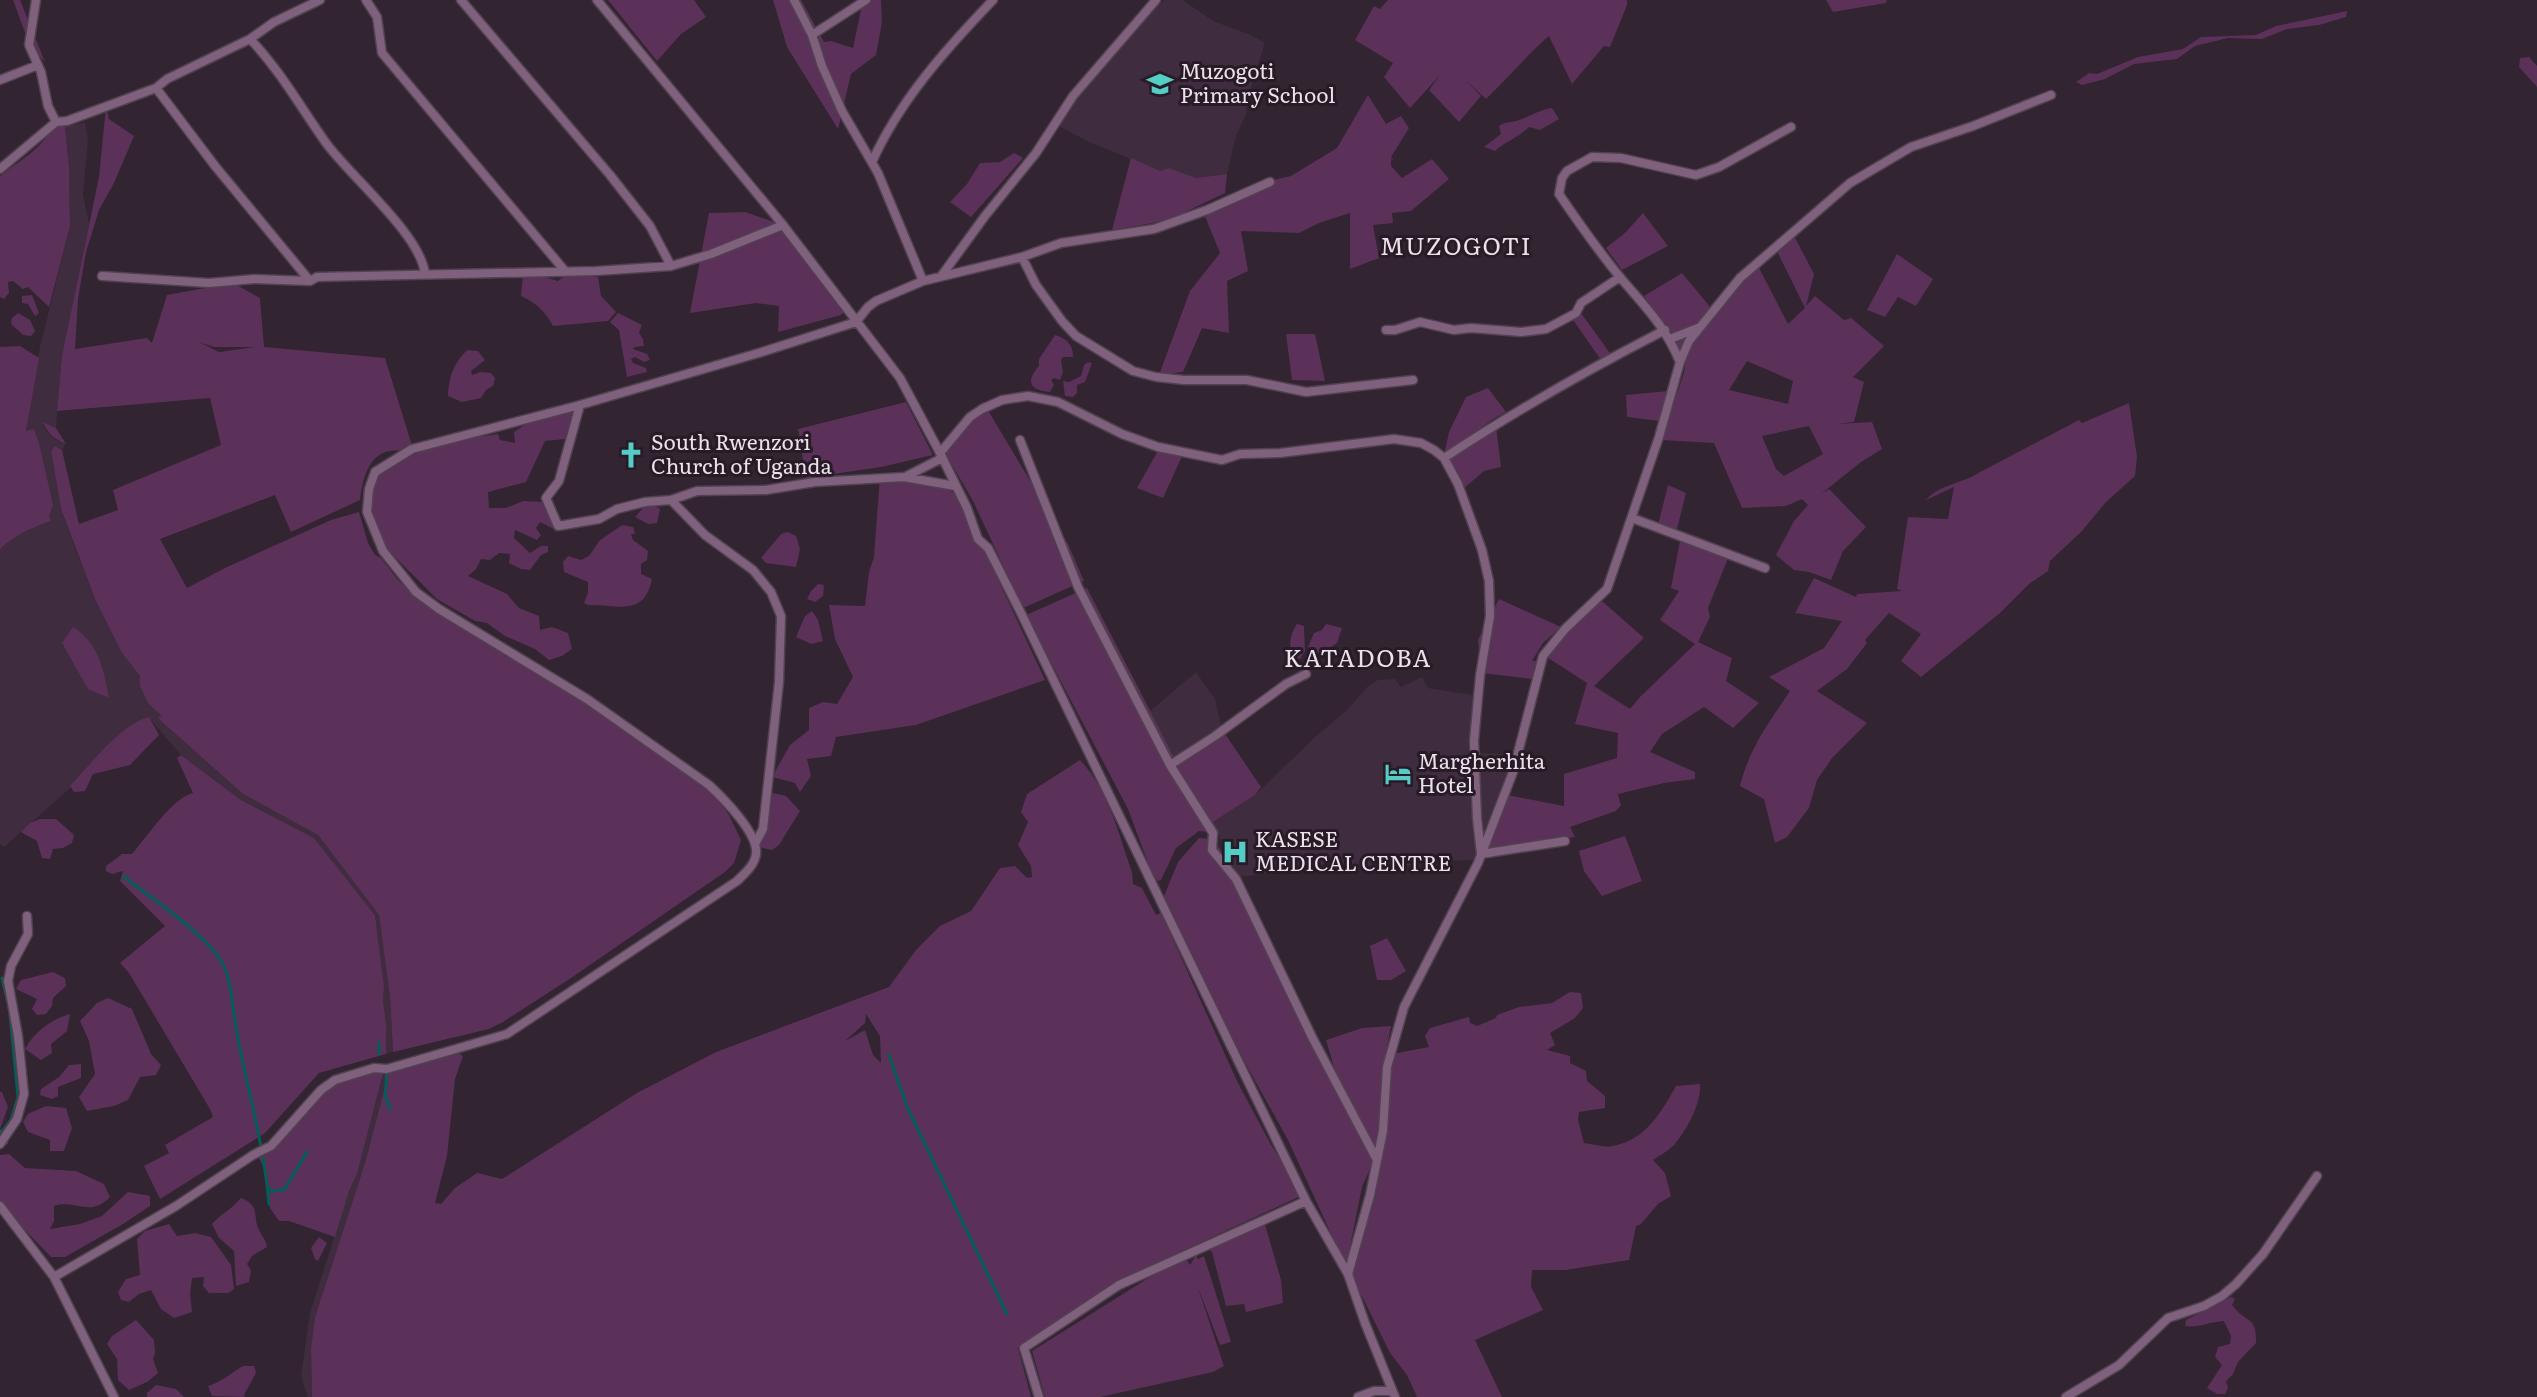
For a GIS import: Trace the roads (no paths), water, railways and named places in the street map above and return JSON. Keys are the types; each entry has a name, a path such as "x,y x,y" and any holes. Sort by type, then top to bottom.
{"street":[{"path":"0,169 56,122 66,121 156,88 167,79 250,39 274,22 320,0"},
{"path":"366,0 377,17 382,53 565,271"},
{"path":"461,0 610,175 650,226 671,266"},
{"path":"597,0 783,225 900,378 967,508 978,539 988,548 1119,813 1306,1201 1348,1274 1394,1394 1374,1391 1358,1397"},
{"path":"794,0 812,35 822,66 842,111 872,162 923,281"},
{"path":"812,35 866,0"},
{"path":"872,162 899,110 933,67 993,0"},
{"path":"942,275 985,216 1036,153 1073,96 1156,0"},
{"path":"38,1 29,45 38,65 48,106 56,122"},
{"path":"250,39 264,53 328,145 411,242 424,264 425,274"},
{"path":"0,80 38,65"},
{"path":"156,88 215,166 310,281"},
{"path":"1348,1274 1370,1195 1383,1131 1387,1067 1404,1007 1481,854 1513,772 1543,656 1565,629 1606,591 1659,437 1686,346 1698,327 1752,266 1850,183 1911,147 2051,95"},
{"path":"1680,362 1665,330 1620,277 1559,194 1562,178 1567,171 1592,157 1608,156 1638,160 1696,175 1719,167 1791,127"},
{"path":"54,1277 176,1206 253,1155 271,1146 321,1090 334,1080 367,1070 387,1069 507,1034 737,881 756,855 755,844 737,815 709,785 587,699 439,609 416,592 383,551 367,512 369,489 375,472 411,448 579,405 856,322 868,307 876,302 923,281 1022,257 1061,243 1154,229 1207,210 1270,182"},
{"path":"102,276 209,283 254,279 310,281 317,277 671,266 711,254 783,225"},
{"path":"1022,257 1036,285 1076,336 1133,371 1155,377 1184,380 1247,380 1306,392 1413,380"},
{"path":"1386,330 1395,330 1420,322 1455,330 1472,328 1521,332 1546,329 1576,313 1581,303 1620,277"},
{"path":"1670,339 1698,327"},
{"path":"1444,458 1491,427 1665,330"},
{"path":"904,477 941,456 955,433 976,412 995,402 1028,396 1058,402 1122,434 1158,447 1222,460 1240,454 1280,453 1394,439 1421,443 1444,458 1458,484 1482,550 1490,593 1490,616 1480,676 1474,741 1481,854"},
{"path":"579,405 559,481 546,498 558,526 599,519 617,509 645,502 671,500 698,491 766,490 815,482 904,477 955,486"},
{"path":"1020,440 1070,569 1170,765 1213,833 1212,850 1236,879 1312,1037 1377,1160"},
{"path":"671,500 705,535 753,570 771,592 782,616 779,682 763,829 755,844"},
{"path":"1632,518 1765,568"},
{"path":"1170,765 1215,736 1286,684 1306,674"},
{"path":"1481,854 1565,841"},
{"path":"0,1143 17,1119 24,1094 18,1036 8,981 10,966 28,934 27,916"},
{"path":"2066,1397 2119,1365 2168,1318 2204,1306 2222,1296 2236,1284 2263,1254 2317,1176"},
{"path":"1039,1397 1024,1348 1119,1285 1306,1201"},
{"path":"0,1206 54,1277 111,1396"}],"waterway":[{"path":"123,876 200,937 224,966 230,985 237,1034 260,1140 269,1204"},
{"path":"2,978 8,1003"},
{"path":"0,1134 11,1120 18,1097 10,1015"},
{"path":"379,1043 379,1054"},
{"path":"889,1055 908,1109 1007,1314"},
{"path":"387,1070 385,1095 390,1109"},
{"path":"269,1188 271,1191 284,1190 307,1152"}],"place":[{"name":"Muzogoti Primary School","path":"1160,84"},
{"name":"South Rwenzori Church of Uganda","path":"631,455"},
{"name":"Margherhita Hotel","path":"1398,774"},
{"name":"KASESE MEDICAL CENTRE","path":"1235,852"}],"district":[{"name":"MUZOGOTI","path":"1456,247"},
{"name":"KATADOBA","path":"1358,659"}]}
